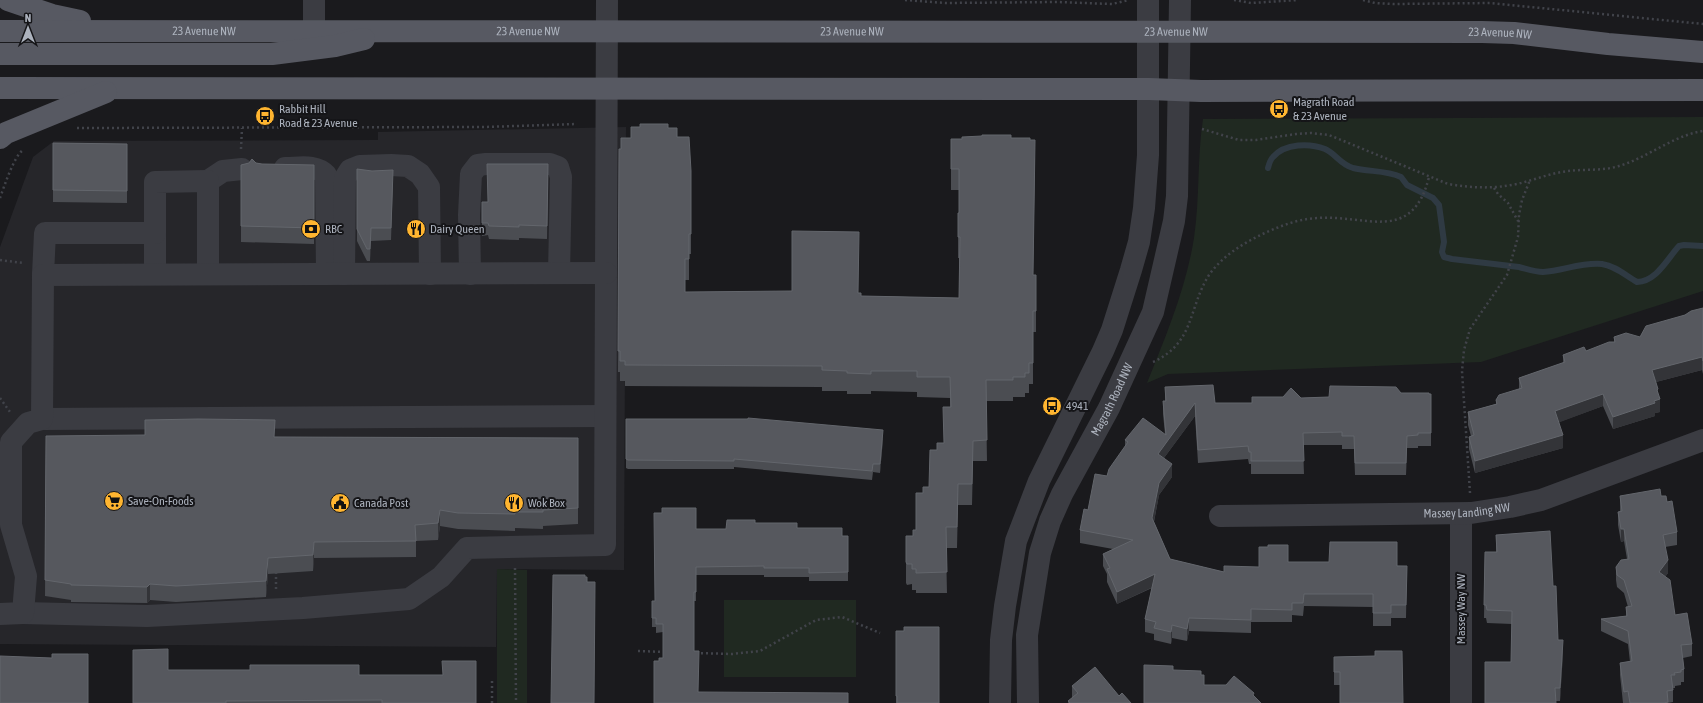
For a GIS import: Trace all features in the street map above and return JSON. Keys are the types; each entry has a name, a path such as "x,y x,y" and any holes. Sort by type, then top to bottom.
{"main road":[{"path":"8,0 52,16 126,31"},
{"name":"23 Avenue NW","path":"0,31 1514,33 1608,44 1703,52"},
{"path":"0,54 272,54 335,46 396,31"},
{"path":"0,88 1149,89 1201,91 1703,90"},
{"path":"0,138 6,133 112,89"}],"street":[{"path":"314,0 314,31"},
{"path":"0,614 23,613 147,616 275,610 409,599 441,578 467,548 605,545 607,0"},
{"path":"1000,703 1001,640 1007,592 1016,541 1039,481 1112,330 1139,242 1147,181 1149,89 1148,0"},
{"name":"Magrath Road NW","path":"1028,703 1027,635 1036,574 1050,521 1062,494 1109,408 1153,312 1174,221 1178,167 1180,0"},
{"path":"470,274 469,215 471,174 478,165 486,164 550,164 558,166 561,177 559,273"},
{"path":"336,274 345,178 350,170 360,166 391,165 408,166 420,174 430,187 430,274"},
{"path":"155,274 155,182 208,181 223,171 252,168 310,168 320,169 326,175 336,274"},
{"path":"208,181 208,274"},
{"path":"42,418 43,275 45,234 155,233"},
{"path":"43,275 606,273"},
{"path":"23,613 26,576 11,525 11,442 28,424 42,418 606,416"},
{"name":"Massey Landing NW","path":"1220,516 1466,514 1541,500 1703,440"},
{"name":"Massey Way NW","path":"1461,703 1466,514"}],"path":[{"path":"905,0 945,3 1112,4 1131,0"},
{"path":"1234,0 1251,3 1298,0"},
{"path":"1363,0 1375,3 1393,4 1490,3 1703,24"},
{"path":"71,128 485,127 576,124"},
{"path":"1202,129 1239,140 1256,140 1311,133 1329,135 1429,177 1448,184 1468,188 1494,188 1566,171 1618,167 1634,161 1673,140 1703,131"},
{"path":"0,198 20,152 26,148"},
{"path":"1151,363 1164,357 1175,348 1185,333 1203,287 1217,265 1232,252 1248,242 1289,224 1310,219 1332,218 1371,222 1397,220 1414,211 1423,196 1429,177"},
{"path":"1466,514 1462,371 1464,350 1470,329 1507,275 1518,237 1518,222 1522,200 1530,180"},
{"path":"1494,188 1508,203 1518,222"},
{"path":"514,548 516,703"},
{"path":"275,610 276,562"},
{"path":"695,653 732,654 760,651 816,620 842,617 880,633"},
{"path":"638,651 673,652"},
{"path":"492,678 492,703"}],"shaded area":[{"path":"1703,117 1703,291 1481,362 1168,374 1147,383 1175,312 1190,257 1196,223 1203,119"},
{"path":"626,127 624,570 497,569 496,647 0,644 0,247 33,157 54,141 378,140 378,132"},
{"path":"497,569 527,570 527,703 497,703"},
{"path":"724,600 856,600 856,677 724,677"}],"building":[{"path":"640,124 668,124 668,128 677,128 677,137 689,137 691,171 691,234 689,234 689,259 685,259 685,292 792,291 792,231 859,232 858,293 861,293 861,296 959,298 959,169 951,169 951,139 962,139 962,137 982,135 1011,135 1011,138 1030,138 1030,140 1035,140 1033,275 1036,275 1036,311 1033,311 1033,363 1029,363 1029,373 1025,373 1025,377 1013,377 1013,380 986,380 987,440 973,441 972,484 958,484 957,527 946,527 947,572 916,573 916,569 912,569 912,564 907,564 906,562 906,536 913,536 913,530 916,530 916,493 923,493 923,487 929,487 930,450 937,450 937,443 944,443 943,407 951,407 950,377 917,377 917,371 871,371 871,374 847,373 847,371 822,370 822,366 625,365 625,361 620,361 620,351 618,351 619,149 621,149 621,138 631,138 631,127 640,127"},
{"path":"53,143 127,144 127,191 53,190"},
{"path":"252,159 256,163 262,164 314,165 314,228 241,226 241,165 249,163"},
{"path":"487,164 548,164 547,226 489,226 488,223 482,223 482,202 488,202"},
{"path":"357,169 372,171 393,170 391,228 371,228 370,249 367,249 357,229"},
{"path":"1703,308 1703,361 1702,357 1652,370 1660,399 1654,401 1655,403 1613,417 1603,394 1555,411 1563,435 1475,461 1469,437 1474,435 1468,412 1497,404 1496,400 1499,395 1522,388 1519,378 1565,362 1563,355 1584,347 1586,351 1609,342 1615,342 1614,337 1626,333 1640,337 1646,326 1685,315 1691,311"},
{"path":"1213,385 1215,403 1252,403 1252,397 1283,397 1291,388 1301,398 1329,397 1330,386 1396,387 1401,393 1431,394 1431,433 1418,433 1418,435 1407,436 1406,463 1355,463 1354,436 1342,436 1342,432 1303,433 1304,461 1251,461 1251,452 1249,452 1248,446 1198,450 1195,403 1158,454 1172,464 1159,483 1152,518 1170,559 1224,572 1224,566 1259,567 1259,547 1268,547 1268,545 1288,545 1288,562 1329,562 1330,542 1397,542 1397,566 1407,566 1406,605 1391,605 1391,613 1373,613 1373,594 1304,594 1303,603 1292,603 1292,610 1251,609 1251,620 1189,618 1187,629 1172,625 1171,632 1154,628 1156,622 1145,619 1155,574 1117,592 1107,569 1110,568 1103,554 1133,540 1080,530 1084,509 1088,510 1095,474 1107,476 1109,469 1128,442 1125,440 1143,418 1166,435 1163,401 1166,401 1165,387"},
{"path":"748,418 883,430 880,464 873,464 872,471 734,459 734,461 626,459 626,419"},
{"path":"145,420 275,420 274,437 578,438 578,508 543,510 543,512 515,512 515,514 458,513 440,510 438,523 415,525 416,541 314,542 313,555 268,558 266,581 176,586 150,584 147,587 71,585 45,580 46,436 145,435"},
{"path":"1660,489 1661,496 1666,496 1667,502 1672,501 1677,532 1663,535 1668,560 1659,572 1670,580 1675,615 1687,613 1692,644 1681,645 1684,669 1681,670 1681,672 1674,673 1675,675 1671,675 1673,690 1667,691 1668,702 1630,703 1628,691 1624,692 1620,663 1632,661 1628,631 1601,619 1627,616 1626,607 1632,606 1624,580 1617,575 1616,567 1621,560 1629,559 1624,529 1621,529 1618,512 1622,511 1620,496"},
{"path":"662,508 696,508 696,529 726,529 727,520 755,520 755,523 797,523 797,528 842,528 842,536 848,536 848,572 809,573 809,568 764,568 764,566 696,567 696,592 694,592 694,651 699,651 698,692 848,693 848,703 654,703 654,661 659,661 659,658 663,658 663,624 656,624 656,618 652,618 652,601 655,601 654,513 662,513"},
{"path":"1550,531 1553,586 1556,586 1558,640 1563,640 1560,688 1555,688 1556,703 1485,703 1485,662 1511,662 1512,611 1487,610 1486,605 1484,605 1485,552 1497,552 1496,535"},
{"path":"553,575 585,575 585,577 587,577 587,582 595,582 594,703 551,703"},
{"path":"904,627 939,627 939,703 897,703 896,631 904,631"},
{"path":"168,649 168,670 250,670 250,665 359,665 359,675 443,675 442,661 476,661 476,703 382,703 382,700 133,703 133,650"},
{"path":"1375,651 1402,651 1403,703 1340,703 1340,672 1334,672 1334,657 1375,656"},
{"path":"52,654 88,654 88,703 0,703 0,656 52,658"},
{"path":"1144,665 1173,666 1173,670 1201,671 1201,675 1204,675 1204,685 1226,685 1234,676 1254,693 1253,695 1261,703 1144,703"},
{"path":"1095,667 1119,696 1122,693 1131,703 1070,703 1068,701 1078,693 1072,686"}],"waterway":[{"path":"1268,168 1269,163 1278,152 1291,147 1305,145 1325,149 1353,168 1389,173 1401,177 1407,185 1433,198 1439,205 1444,242 1442,252 1444,257 1452,259 1519,267 1543,272 1579,265 1602,264 1616,269 1637,282 1644,281 1656,274 1679,246 1703,246"}],"place":[{"name":"Magrath Road & 23 Avenue","path":"1279,109"},
{"name":"Rabbit Hill Road & 23 Avenue","path":"265,116"},
{"name":"RBC","path":"311,229"},
{"name":"Dairy Queen","path":"416,229"},
{"name":"4941","path":"1052,406"},
{"name":"Save-On-Foods","path":"114,501"},
{"name":"Canada Post","path":"340,503"},
{"name":"Wok Box","path":"514,503"}]}
